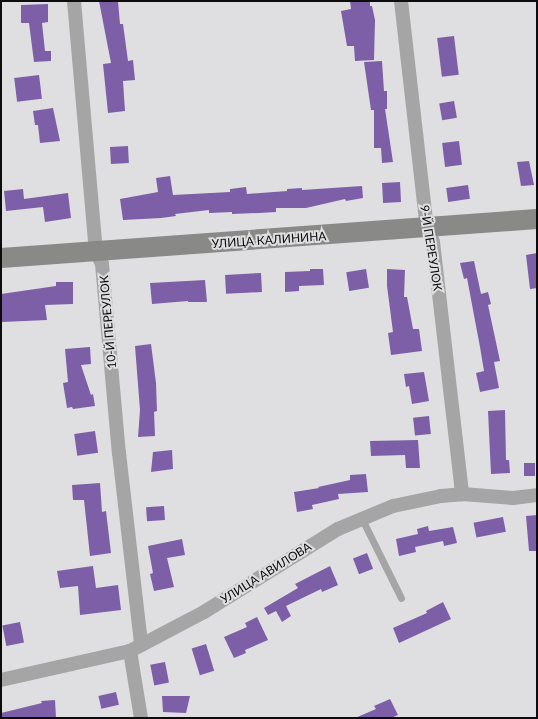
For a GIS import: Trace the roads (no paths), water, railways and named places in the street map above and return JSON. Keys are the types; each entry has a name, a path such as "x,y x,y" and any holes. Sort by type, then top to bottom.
{"main road":[{"name":"УЛИЦА КАЛИНИНА","path":"1,258 537,219"}],"street":[{"name":"10-Й ПЕРЕУЛОК","path":"74,1 96,252 102,264 140,718"},
{"name":"9-Й ПЕРЕУЛОК","path":"401,1 427,228 433,242 462,494"},
{"name":"УЛИЦА АВИЛОВА","path":"1,680 135,647 204,612 338,529 393,506 441,496 462,494 513,498 537,494"}],"lane":[{"path":"362,519 401,598"}]}
